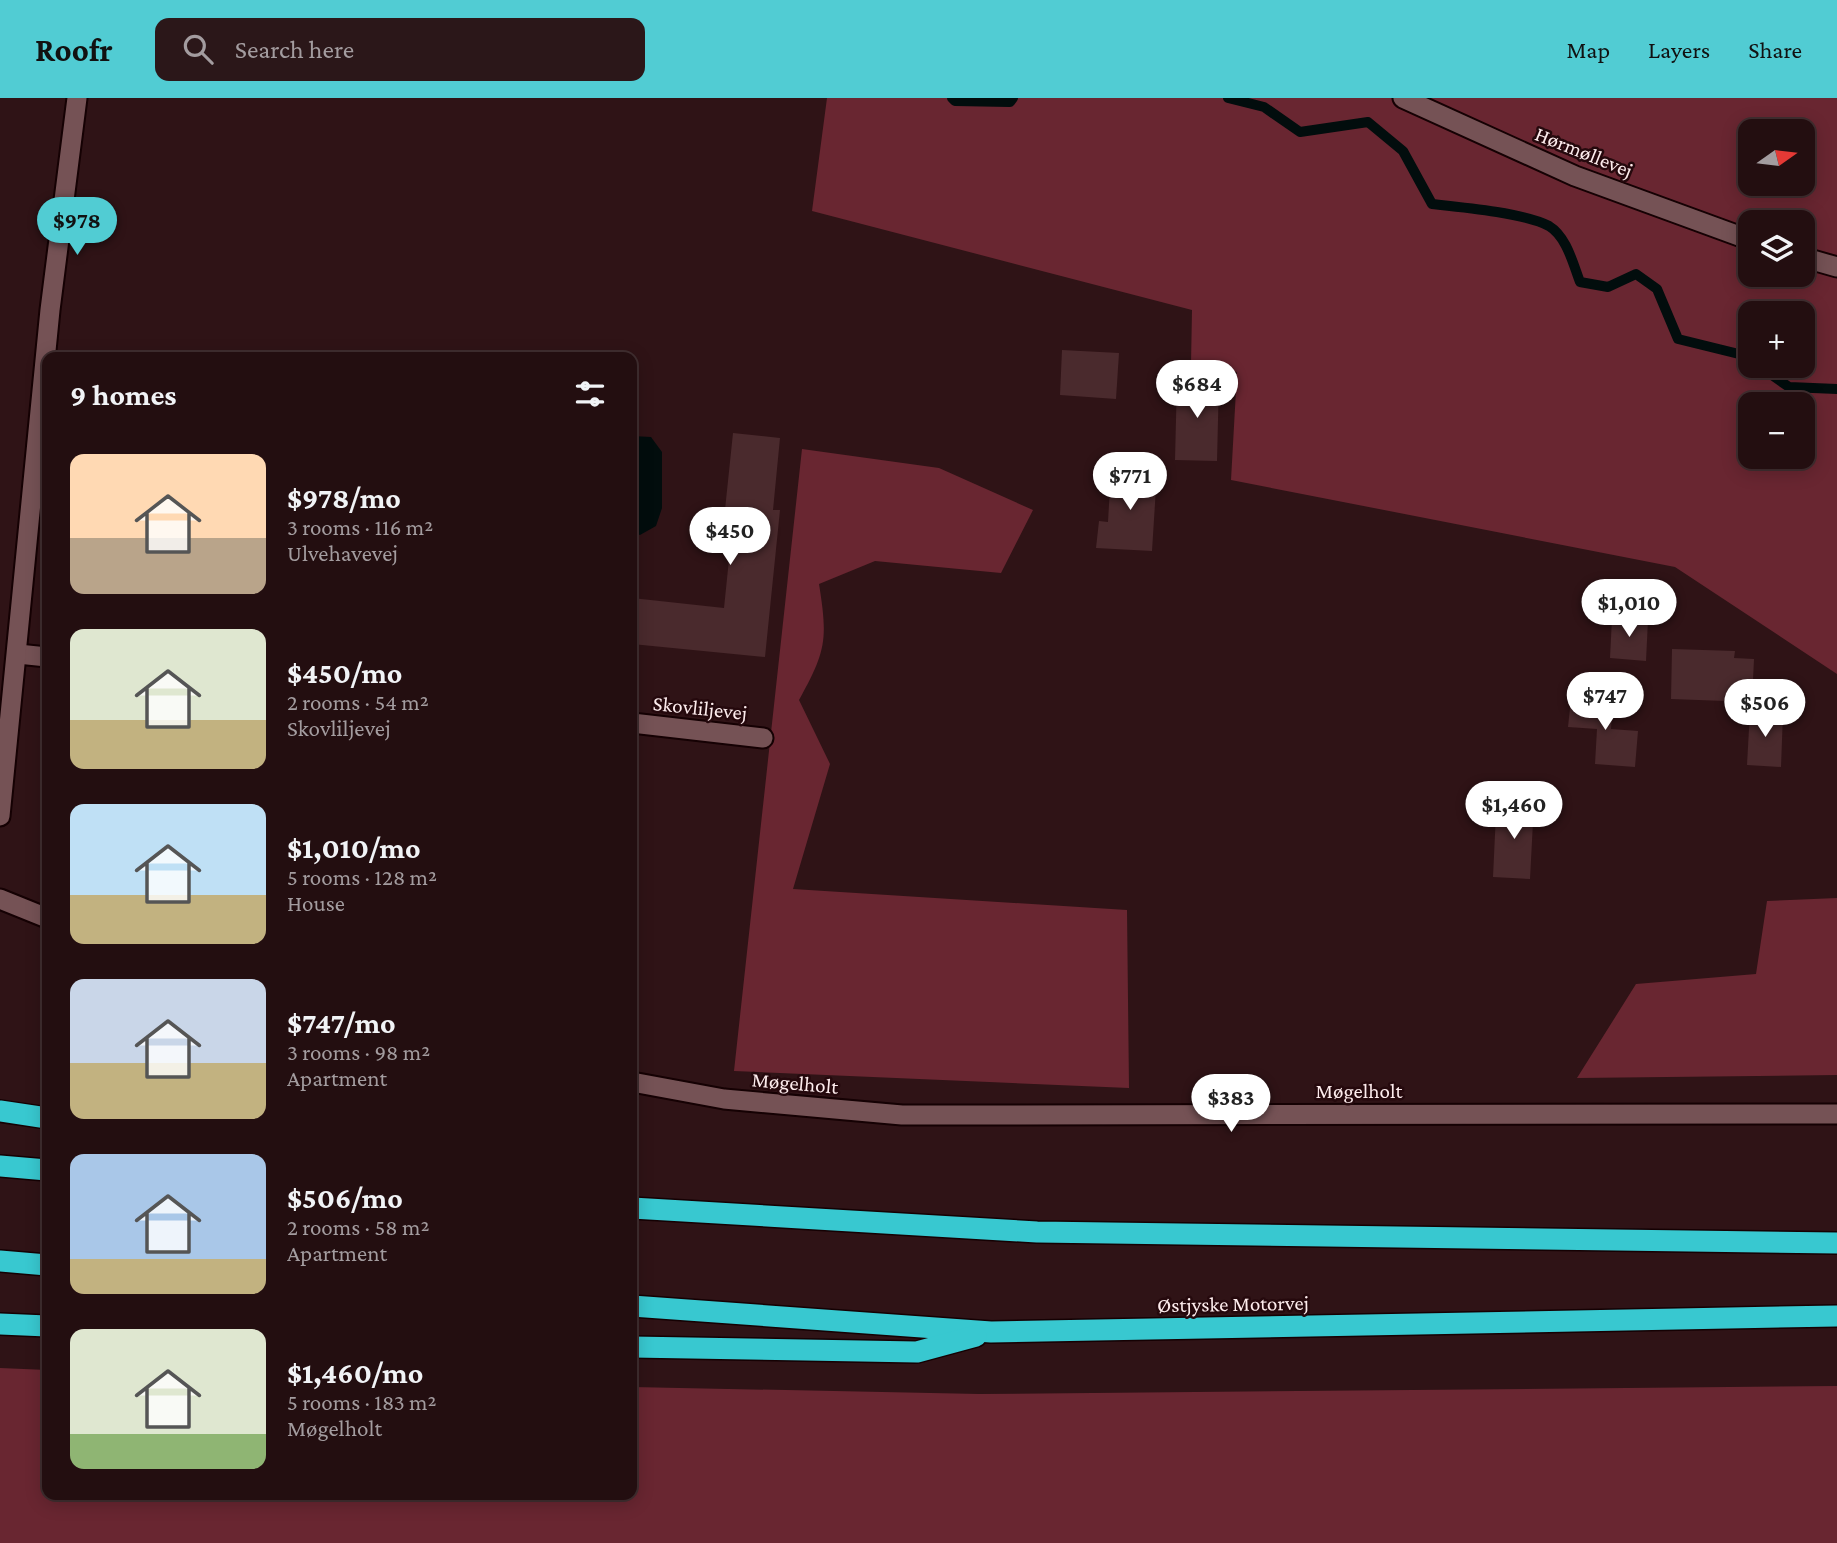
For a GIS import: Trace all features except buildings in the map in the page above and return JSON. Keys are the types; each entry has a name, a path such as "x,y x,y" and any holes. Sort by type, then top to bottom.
{"highway":[{"path":"0,1111 42,1117"},
{"path":"0,1166 42,1170"},
{"path":"637,1208 1037,1232 1837,1243"},
{"path":"0,1261 42,1265"},
{"name":"Østjyske Motorvej","path":"637,1306 991,1332 1837,1316"},
{"path":"0,1324 42,1326"},
{"path":"637,1347 917,1352 991,1332"}],"street":[{"path":"46,352 77,98"},
{"name":"Hørmøllevej","path":"1403,98 1576,176 1738,236"},
{"path":"1815,261 1837,267"},
{"path":"0,816 42,396"},
{"path":"18,654 42,656"},
{"name":"Skovliljevej","path":"637,724 763,738"},
{"path":"0,899 42,916"},
{"name":"Møgelholt","path":"637,1083 724,1100 902,1115 1837,1115"}],"shaded area":[{"path":"827,98 1837,98 1837,674 1675,567 1231,480 1237,372 1191,364 1192,310 812,211"},
{"path":"637,436 651,437 662,452 662,508 656,526 640,535 637,534"},
{"path":"802,449 939,468 1033,510 1001,573 875,561 819,584 824,632 820,657 799,700 830,764 793,889 1127,910 1129,1088 734,1071"},
{"path":"1837,898 1837,1075 1577,1078 1636,984 1756,974 1767,901"},
{"path":"0,1368 42,1370 42,1500 637,1500 637,1387 979,1394 1837,1386 1837,1543 0,1543"}],"waterway":[{"path":"952,98 955,101 1010,102 1013,98"},
{"path":"1228,98 1264,107 1300,132 1368,122 1403,151 1432,204 1509,214 1549,226 1565,244 1580,282 1608,287 1636,274 1657,289 1678,339 1738,354"},
{"path":"1776,378 1789,387 1837,389"}]}
